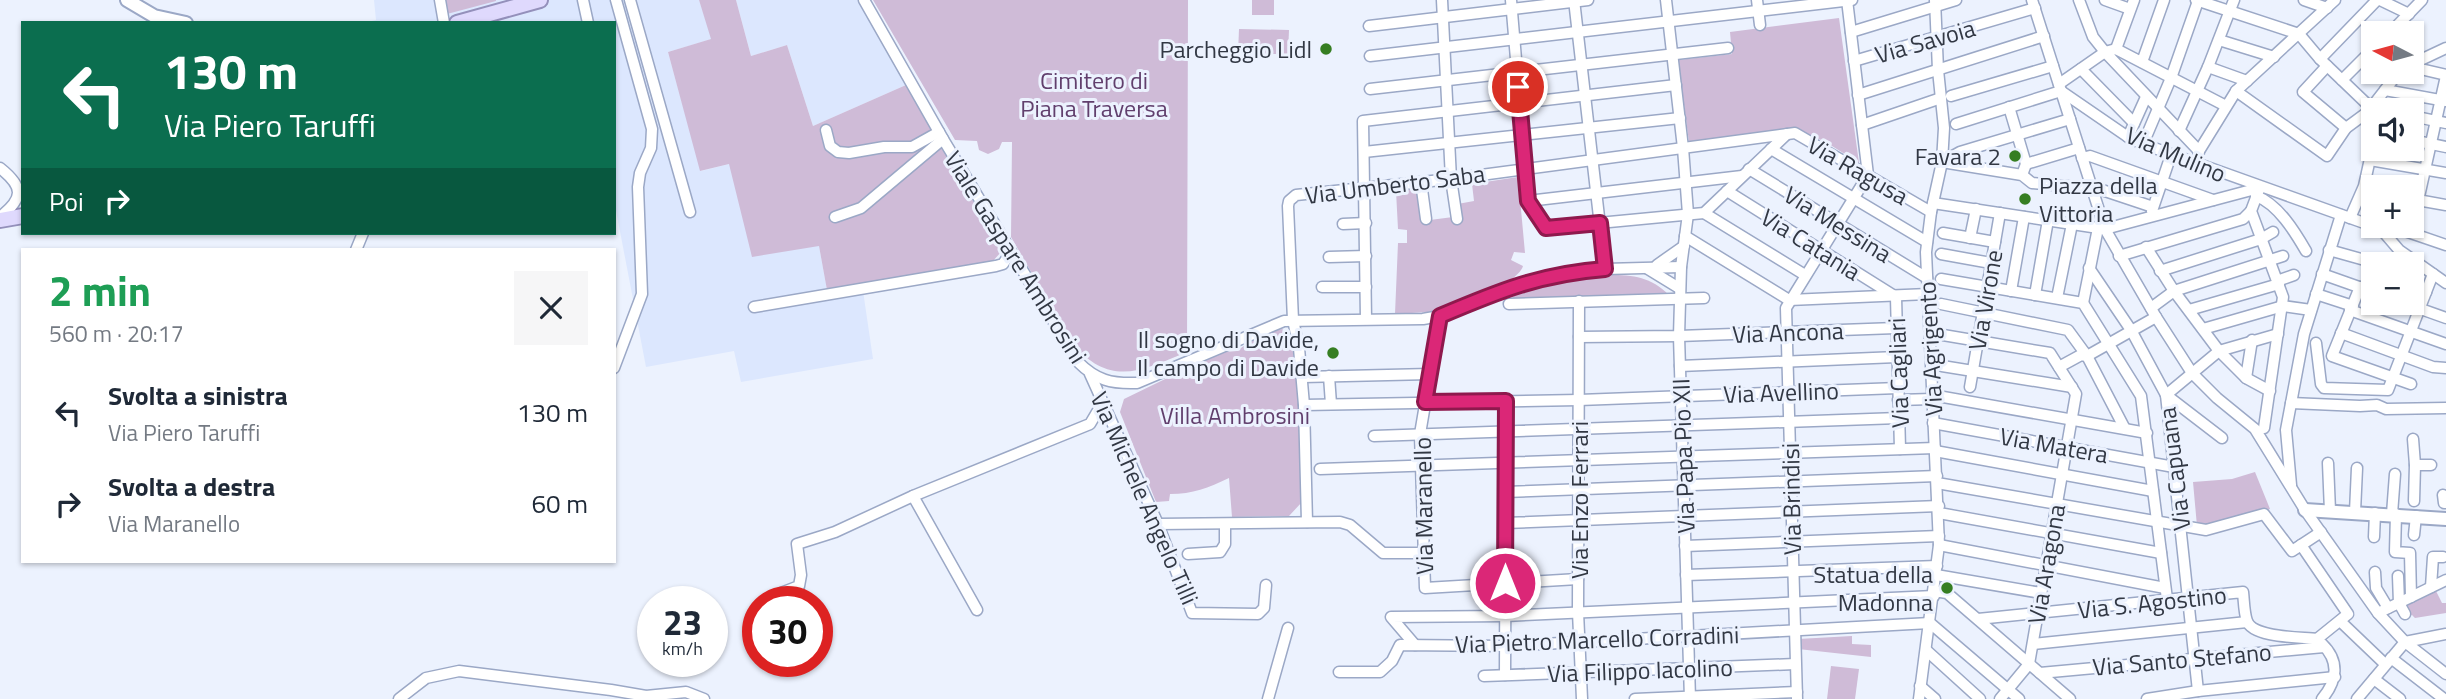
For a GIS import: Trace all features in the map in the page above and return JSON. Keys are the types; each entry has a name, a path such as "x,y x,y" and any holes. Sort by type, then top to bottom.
{"main road":[{"path":"464,21 540,0"},
{"path":"0,219 21,216"}],"street":[{"path":"128,0 154,16 177,21"},
{"path":"440,0 444,21"},
{"path":"583,0 588,21"},
{"path":"616,0 652,128 652,138 638,187 642,294 616,363"},
{"path":"630,0 690,212"},
{"name":"Viale Gaspare Ambrosini","path":"864,0 941,136 1077,362 1090,374 1112,382 1137,383 1284,321 1423,319 1440,316 1516,285 1549,276 1605,269 1680,271"},
{"path":"1442,0 1451,178 1457,219"},
{"path":"1369,26 1443,17 1512,4 1588,0"},
{"name":"Via Papa Pio XII","path":"1666,0 1684,148 1688,214 1680,271 1679,336 1690,698"},
{"path":"1757,0 1760,25"},
{"path":"1851,32 1936,3 1956,0"},
{"path":"2079,0 2093,37 2199,151"},
{"path":"2105,0 2132,4 2116,49"},
{"path":"2142,62 2164,0"},
{"path":"2179,131 2234,0"},
{"path":"2304,0 2327,8"},
{"path":"2197,164 2199,151 2236,91 2335,0"},
{"path":"2346,128 2303,92 2323,62 2379,0 2409,14"},
{"path":"2402,21 2422,0"},
{"path":"1574,1 1605,269"},
{"path":"1370,56 1849,1 1868,175 1789,300"},
{"path":"2143,144 2171,78 2197,1 2299,34 2323,62 2361,98"},
{"name":"Via Agrigento","path":"1919,699 1939,541 1927,278 1927,242 1942,162 1946,97 1938,70 1936,3"},
{"path":"1512,4 1528,201 1546,228 1703,213 1805,275"},
{"path":"2034,4 2092,189 2101,228 2193,373 2217,398 2253,426 2320,532 2405,642 2446,674"},
{"name":"Via Savoia","path":"1854,61 2034,4"},
{"path":"1858,94 2044,36"},
{"path":"2219,40 2274,57"},
{"path":"1370,89 1728,48"},
{"path":"2424,60 2446,48"},
{"path":"1956,124 2060,88 2081,68 2105,52 2116,49 2226,106"},
{"path":"2342,80 2361,61"},
{"path":"1862,125 2053,66"},
{"path":"2208,66 2247,81"},
{"path":"2081,68 2134,122"},
{"path":"2423,175 2431,144 2441,122 2446,75 2424,69"},
{"path":"2381,98 2390,84"},
{"path":"1366,319 1363,121 1676,85"},
{"name":"Via Mulino","path":"2060,88 2128,137 2143,144 2197,164 2258,192 2361,222"},
{"path":"2385,90 2443,101"},
{"path":"2236,91 2327,156 2346,128 2361,118"},
{"path":"2128,137 2146,97"},
{"path":"2009,107 2026,164 2022,175"},
{"path":"1364,152 1680,118"},
{"path":"1942,162 1960,152 2070,118"},
{"path":"826,131 830,146 843,153 884,147 912,147 941,136"},
{"name":"Via Ragusa","path":"1703,213 1787,134 1795,133 1932,208"},
{"name":"Via Umberto Saba","path":"1293,320 1289,201 1296,195 1421,182 1787,134"},
{"path":"835,217 860,208 941,136"},
{"path":"2424,143 2446,147"},
{"path":"1770,149 1927,242"},
{"path":"2026,164 2081,153 2213,200"},
{"path":"2149,218 2171,155"},
{"path":"2376,161 2446,173"},
{"path":"1942,162 2022,175 2032,183 2092,189 2153,207"},
{"path":"0,168 19,187 13,207 0,219"},
{"path":"1528,201 1746,173"},
{"name":"Via Messina","path":"1746,173 1838,223 1927,278"},
{"path":"1421,182 1426,219"},
{"name":"Via Catania","path":"1727,191 1896,297"},
{"path":"1932,208 1976,209 2101,228 2213,200 2258,192"},
{"path":"2119,256 2244,219 2258,192"},
{"path":"2258,192 2294,231 2306,251"},
{"path":"2292,489 2286,430 2311,310 2329,250 2346,217 2361,197"},
{"path":"2424,201 2446,205"},
{"path":"1970,238 1976,209"},
{"path":"2250,211 2283,297 2264,428"},
{"name":"Via Virone","path":"1970,387 2000,213"},
{"path":"2011,291 2024,217"},
{"path":"2035,295 2048,220"},
{"path":"1343,224 1366,223"},
{"path":"2057,298 2072,224"},
{"path":"1685,546 1939,541 2166,594 2141,396 2083,303 2101,228"},
{"path":"2161,271 2261,239 2273,232"},
{"path":"1943,233 1995,242"},
{"name":"Via Mulino","path":"2424,237 2446,245"},
{"path":"2389,238 2399,250 2446,283"},
{"path":"1684,241 1789,300 1928,294"},
{"name":"Viale Gaspare Ambrosini","path":"1647,269 1674,255 1684,241"},
{"path":"2146,247 2174,291 2219,351 2246,379 2270,391"},
{"path":"2329,250 2361,259"},
{"path":"754,307 996,266 1003,264 1011,252"},
{"path":"1941,254 1991,263"},
{"path":"1329,257 1366,256"},
{"path":"2059,367 2081,355 2087,356 2131,330 2154,312 2174,291 2283,256"},
{"name":"Via Capuana","path":"2090,268 2131,330 2166,394 2198,691"},
{"path":"1647,269 1679,293"},
{"path":"2322,274 2360,287 2332,356 2411,384"},
{"path":"2424,297 2433,274"},
{"path":"2189,310 2294,275"},
{"path":"1941,279 2083,303"},
{"path":"1322,287 1366,287"},
{"path":"1508,304 1679,293 1704,298"},
{"path":"2316,294 2446,344"},
{"name":"Via Cagliari","path":"1896,297 1900,449"},
{"name":"Via Brindisi","path":"1789,300 1786,308 1787,361 1797,696"},
{"name":"Via Enzo Ferrari","path":"1579,301 1578,612 1582,699"},
{"path":"1941,304 2068,330 2087,356 2124,427"},
{"path":"2203,330 2283,306 2311,310"},
{"path":"2424,310 2446,318"},
{"path":"2316,343 2321,384 2324,388 2388,390 2417,315"},
{"name":"Via Maranello","path":"1440,316 1420,434 1425,588 1578,579"},
{"path":"1293,320 1303,377 1307,523"},
{"name":"Via Ancona","path":"1579,337 1896,328"},
{"path":"2341,333 2433,367 2446,368"},
{"path":"2222,438 2166,394 2219,351 2278,334"},
{"path":"1943,335 2050,353 2072,387"},
{"path":"2246,379 2252,340"},
{"path":"1680,366 1897,356"},
{"path":"2298,367 2319,365"},
{"path":"1942,366 2072,387"},
{"name":"Via Michele Angelo Tilli","path":"1090,374 1158,524 1192,613 1258,614 1264,608 1266,585"},
{"path":"1303,377 1430,374"},
{"path":"1329,376 1331,404"},
{"name":"Via Aragona","path":"2000,699 2029,664 2076,394 2072,387"},
{"name":"Via Avellino","path":"1304,405 1579,400 1898,388"},
{"path":"1898,400 1932,397 2124,427 2147,433"},
{"path":"1505,675 1506,401"},
{"path":"799,586 802,575 797,544 835,532 913,496 1090,424 1102,402"},
{"path":"2291,403 2377,405 2386,409 2446,408"},
{"path":"1374,436 1899,418"},
{"name":"Via Matera","path":"1933,423 2174,467"},
{"path":"2253,426 2286,430"},
{"path":"2413,439 2414,535"},
{"path":"1320,469 1935,449 2154,491"},
{"path":"2328,463 2330,511"},
{"path":"2415,465 2431,465"},
{"path":"2355,512 2357,468"},
{"path":"2395,474 2395,552 2410,553 2411,597"},
{"path":"1505,492 1937,480 2206,530 2264,514 2318,570 2348,614 2321,643"},
{"path":"913,496 977,610"},
{"path":"1505,523 1939,509 2161,553"},
{"path":"2305,510 2394,514 2414,511 2446,519"},
{"path":"2374,537 2375,513"},
{"path":"1158,524 1331,521 1350,525 1378,550 1388,555 1424,553"},
{"path":"1188,554 1220,552 1225,544 1225,524"},
{"path":"2297,548 2320,532"},
{"path":"2431,587 2433,557 2444,557"},
{"path":"1686,575 1937,571 2041,593"},
{"path":"2375,572 2376,588 2383,611"},
{"path":"2398,576 2399,603 2405,614"},
{"path":"2383,611 2446,580"},
{"name":"Via S. Agostino","path":"1978,619 2037,614 2166,594 2188,597 2243,592 2247,622"},
{"path":"1415,645 1391,617 1505,616 1947,593 2070,699"},
{"path":"2340,621 2388,661 2444,699"},
{"path":"2033,643 2247,622 2253,628 2268,634 2321,643 2334,660 2335,677 2322,699"},
{"path":"1930,623 2019,699"},
{"name":"Via Pietro Marcello Corradini","path":"1339,672 1380,672 1392,661 1400,645 1505,646 1930,623"},
{"path":"1268,699 1288,628"},
{"path":"2357,699 2405,642 2434,642 2446,634"},
{"name":"Via Santo Stefano","path":"2040,673 2321,643"},
{"path":"1926,650 1980,699"},
{"name":"Via Filippo Iacolino","path":"1484,676 1795,664"},
{"path":"399,699 426,678 449,671 466,671 611,690 636,696 686,692 704,699"},
{"path":"2147,699 2335,677"},
{"path":"2374,679 2400,699"},
{"path":"1920,686 1935,699"},
{"path":"1635,699 1797,696"}],"shaded area":[{"path":"374,0 699,0 712,39 668,52 701,171 729,164 819,246 827,289 862,284 873,359 741,382 734,351 646,367 616,210 616,21 372,21 376,20"},
{"path":"736,0 858,0 906,85 813,126 787,45 751,56"}],"green space":[{"path":"444,0 496,0 496,1 447,14"},
{"path":"699,0 736,0 751,56 787,45 813,126 906,85 1002,251 992,262 827,290 819,246 752,257 729,164 700,171 668,52 711,39"},
{"name":"Cimitero di Piana Traversa","path":"873,0 1188,0 1187,352 1140,369 1113,371 1086,357 1072,343 1011,237 1012,142 1002,142 999,149 988,154 979,150 977,141 955,140"},
{"path":"1252,0 1274,0 1274,15 1252,15"},
{"path":"1839,18 1859,163 1824,141 1790,129 1689,142 1678,60 1732,54 1730,32"},
{"path":"1239,29 1289,30 1288,54 1238,54"},
{"path":"1518,177 1525,253 1514,252 1511,260 1523,266 1518,274 1496,289 1451,306 1428,312 1395,314 1398,243 1407,243 1407,230 1398,229 1396,191 1422,188 1430,220 1453,217 1452,205 1474,201 1472,184"},
{"path":"1570,276 1642,278 1656,284 1669,295 1511,299 1520,291 1543,281"},
{"name":"Villa Ambrosini","path":"1282,329 1291,339 1298,388 1302,502 1289,516 1232,517 1229,478 1200,490 1170,494 1169,501 1156,502 1120,412 1124,399 1196,364 1225,352 1237,351 1257,336"},
{"path":"2255,472 2270,509 2212,527 2197,526 2193,482 2232,479"},
{"path":"2434,587 2442,603 2446,603 2446,613 2415,618 2408,616 2401,604"},
{"path":"1852,636 1852,644 1871,645 1871,657 1798,649 1798,639"},
{"path":"1831,666 1859,669 1855,699 1827,699"}],"place":[{"name":"Parcheggio Lidl","path":"1326,49"},
{"name":"Favara 2","path":"2015,156"},
{"name":"Piazza della Vittoria","path":"2025,199"},
{"name":"Il sogno di Davide, Il campo di Davide","path":"1333,353"},
{"name":"Statua della Madonna","path":"1947,588"}],"route":[{"path":"1505,583 1506,401 1425,402 1440,316 1516,285 1549,276 1605,269 1600,223 1546,228 1528,201 1518,87"}]}
